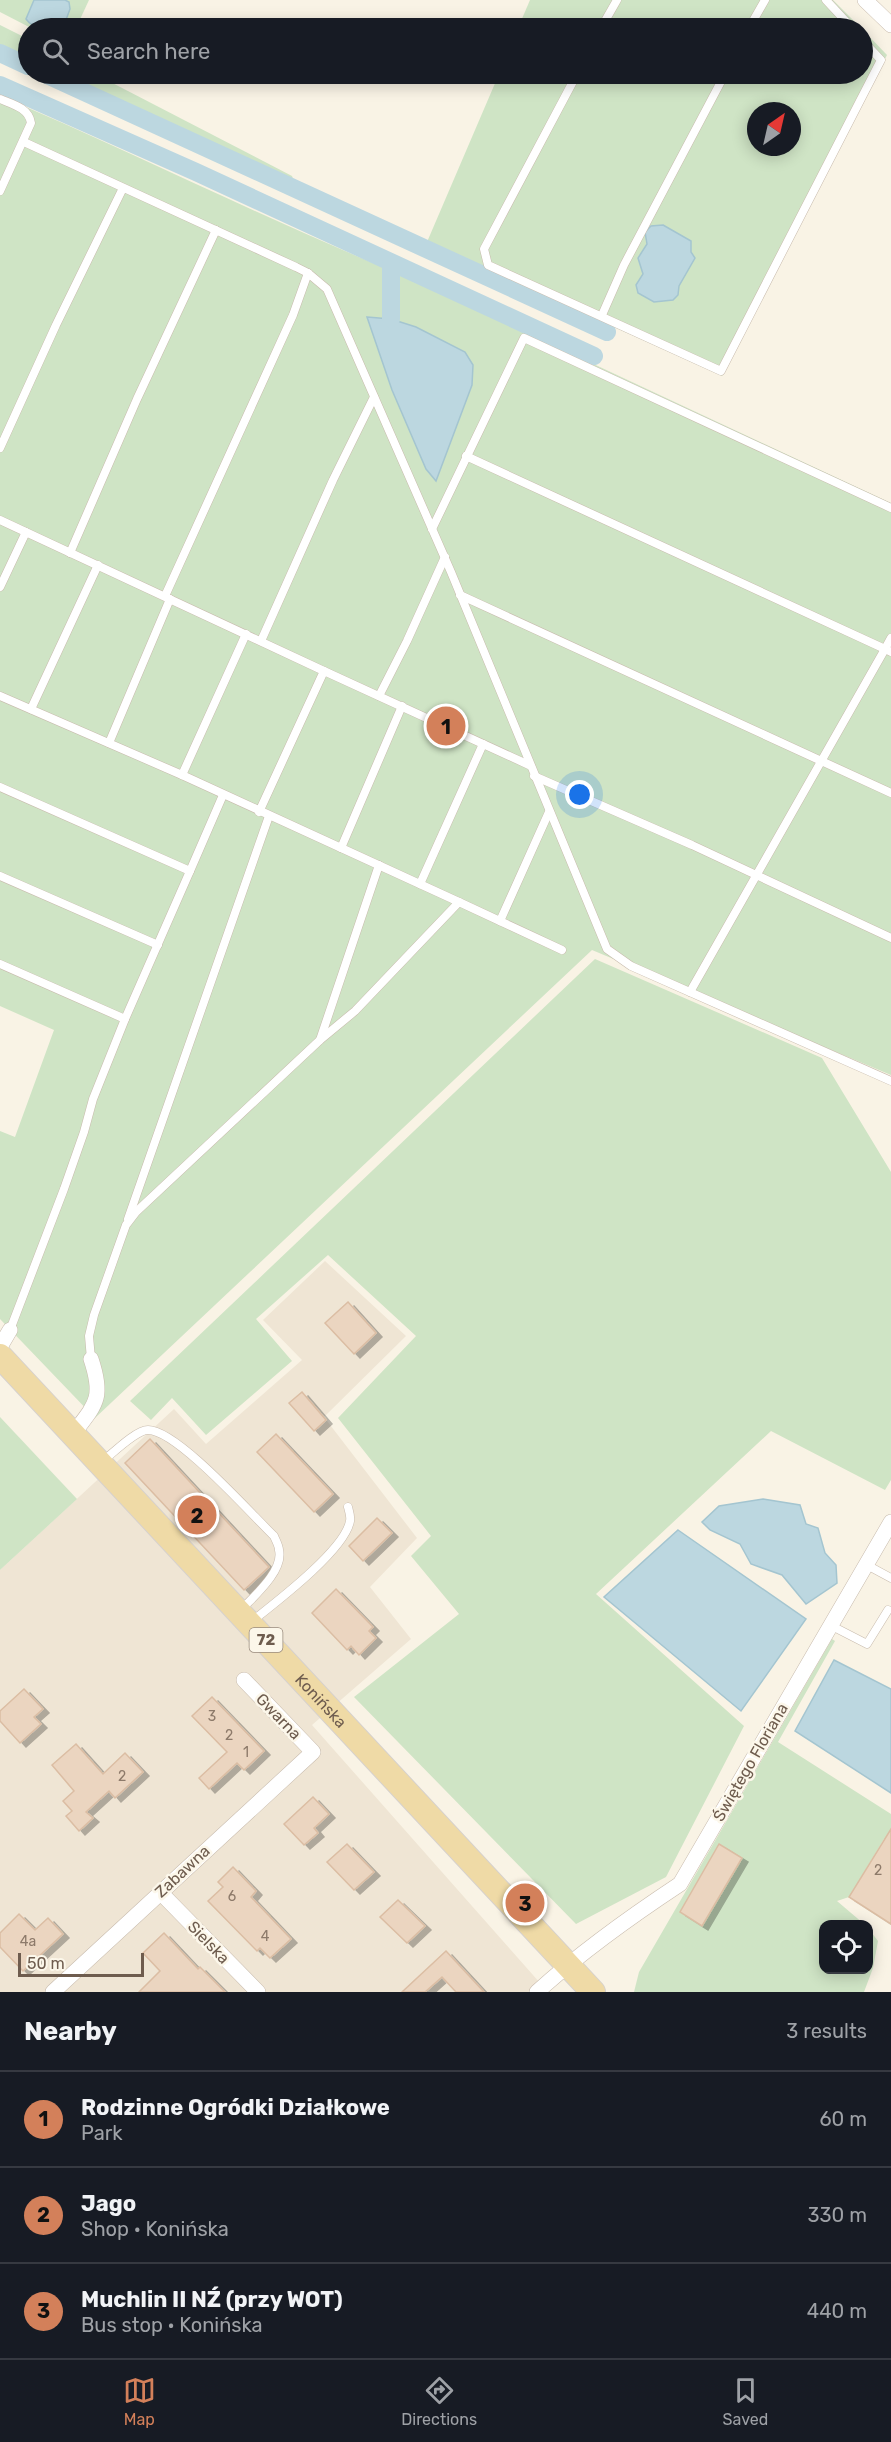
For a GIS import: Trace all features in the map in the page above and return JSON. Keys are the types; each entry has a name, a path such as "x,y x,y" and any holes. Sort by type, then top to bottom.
{"main road":[{"name":"Konińska","path":"0,1356 593,1992"}],"street":[{"path":"865,0 891,25"},
{"path":"0,1347 10,1330"},
{"path":"73,1434 94,1407 97,1399 95,1373 91,1359"},
{"name":"Świętego Floriana","path":"537,1992 633,1915 680,1884 891,1522"},
{"name":"Gwarna","path":"244,1680 313,1752"},
{"name":"Zabawna","path":"53,1992 313,1752"},
{"name":"Sielska","path":"160,1892 258,1992"}],"lane":[{"path":"607,18 616,0"},
{"path":"755,18 765,0"},
{"path":"826,0 843,18"},
{"path":"873,52 881,60 873,76"},
{"path":"572,84 484,249 489,265 721,371 869,84"},
{"path":"602,315 624,265 720,84"},
{"path":"0,99 24,110 30,117 24,142 0,191"},
{"path":"24,142 308,273 327,289 445,557 529,765 607,949 631,966 891,1081"},
{"path":"0,447 123,188"},
{"path":"70,553 137,399 216,230"},
{"path":"109,743 167,598 293,315 308,273"},
{"path":"432,529 524,338 891,508"},
{"path":"261,641 333,480 374,397"},
{"path":"466,456 888,651"},
{"path":"0,520 529,765"},
{"path":"0,587 26,532"},
{"path":"379,696 445,557"},
{"path":"31,710 98,566"},
{"path":"460,595 891,793"},
{"path":"182,775 246,634"},
{"path":"690,992 754,875 888,651 891,638"},
{"path":"259,812 324,671"},
{"path":"0,696 182,775 562,950"},
{"path":"341,848 402,706"},
{"path":"420,884 483,744"},
{"path":"534,776 891,938"},
{"path":"0,787 190,871"},
{"path":"10,1330 72,1166 93,1099 125,1019 223,795"},
{"path":"500,921 549,812"},
{"path":"91,1359 89,1336 94,1315 269,816"},
{"path":"321,1040 379,865"},
{"path":"0,876 158,945"},
{"path":"126,1225 143,1206 355,1011 459,902"},
{"path":"0,964 125,1019"},
{"path":"100,1463 138,1433 147,1430 165,1434 182,1447 274,1536 280,1558 245,1618"},
{"path":"245,1618 329,1553 350,1521 348,1507"},
{"path":"866,1564 891,1578"},
{"path":"829,1625 867,1644 888,1610"}],"shaded area":[{"path":"325,1261 406,1336 324,1417 417,1538 370,1587 411,1639 312,1725 548,1992 0,1992 0,1570 174,1409 206,1444 302,1360 263,1320"}],"green space":[{"path":"0,0 89,0 81,18 18,18 18,21 0,12"},
{"path":"530,0 833,0 851,18 522,18"},
{"path":"0,25 18,34 18,67 0,59"},
{"path":"873,40 887,55 873,82"},
{"path":"53,84 114,84 292,176 300,199"},
{"path":"495,84 872,84 722,376 427,242"},
{"path":"0,96 303,233 405,276 891,503 891,1075 592,950 95,1418 0,1319 0,1131 15,1137 54,1030 0,1006"},
{"path":"595,959 822,1058 891,1172 891,1480 885,1490 771,1431 596,1594 744,1726 666,1877 576,1924 354,1697 459,1614 411,1556 431,1536 338,1418 416,1336 328,1255 256,1319 292,1361 206,1435 172,1398 151,1420 130,1401"},
{"path":"0,1417 77,1499 0,1570"},
{"path":"832,1639 835,1641 778,1742 891,1814 891,1843 884,1839 849,1897 837,1901 859,1920 819,1920 819,1974 871,1974 864,1992 634,1992 639,1972","holes":["719,1845 702,1926 680,1912"]},
{"path":"873,1934 878,1941 873,1968"}],"water":[{"path":"34,0 69,2 70,9 67,18 26,18"},
{"path":"663,225 691,241 691,252 695,258 679,286 678,295 673,300 654,302 638,293 636,285 643,274 638,258 647,244 645,232 651,226"},
{"path":"367,317 391,319 416,327 465,352 473,365 472,385 436,481 426,469 392,390"},
{"path":"763,1499 800,1505 806,1524 818,1528 825,1553 836,1565 837,1583 806,1604 782,1575 751,1564 740,1544 710,1530 702,1522 719,1506"},
{"path":"678,1530 806,1619 741,1711 604,1597"},
{"path":"834,1660 891,1689 891,1793 795,1731"}],"building":[{"path":"348,1302 376,1333 354,1354 325,1323"},
{"path":"302,1392 326,1420 314,1431 289,1403"},
{"path":"276,1434 333,1494 314,1512 257,1452"},
{"path":"150,1439 269,1567 244,1590 125,1463"},
{"path":"377,1518 392,1533 363,1561 349,1546"},
{"path":"336,1589 373,1627 369,1631 376,1638 359,1655 351,1646 347,1650 312,1613"},
{"path":"24,1689 43,1709 34,1717 41,1724 20,1743 0,1721 0,1711"},
{"path":"212,1697 264,1751 244,1770 237,1763 209,1789 199,1778 227,1752 192,1716"},
{"path":"76,1744 103,1774 125,1753 143,1772 115,1798 109,1791 86,1812 93,1818 79,1831 66,1816 72,1811 63,1801 74,1791 52,1765"},
{"path":"313,1797 329,1814 314,1828 318,1833 304,1845 284,1824"},
{"path":"891,1829 891,1924 849,1897"},
{"path":"347,1844 374,1872 354,1890 327,1862"},
{"path":"719,1844 742,1858 702,1926 680,1912"},
{"path":"233,1867 256,1891 251,1897 291,1939 270,1958 260,1948 257,1951 208,1901 223,1887 218,1882"},
{"path":"398,1900 425,1926 407,1943 380,1917"},
{"path":"19,1914 35,1930 48,1918 63,1934 23,1971 0,1947 0,1933"},
{"path":"164,1933 198,1969 200,1967 225,1992 139,1992 160,1971 143,1953"},
{"path":"446,1951 484,1992 456,1992 442,1977 425,1992 402,1992"}],"waterway":[{"path":"0,53 18,61"},
{"path":"67,84 607,332"},
{"path":"0,85 196,172 594,356"},
{"path":"391,263 391,319"}],"place":[{"name":"Rodzinne Ogródki Działkowe","path":"446,726"},
{"name":"Jago","path":"197,1515"},
{"name":"Muchlin II NŹ (przy WOT)","path":"525,1903"}]}
